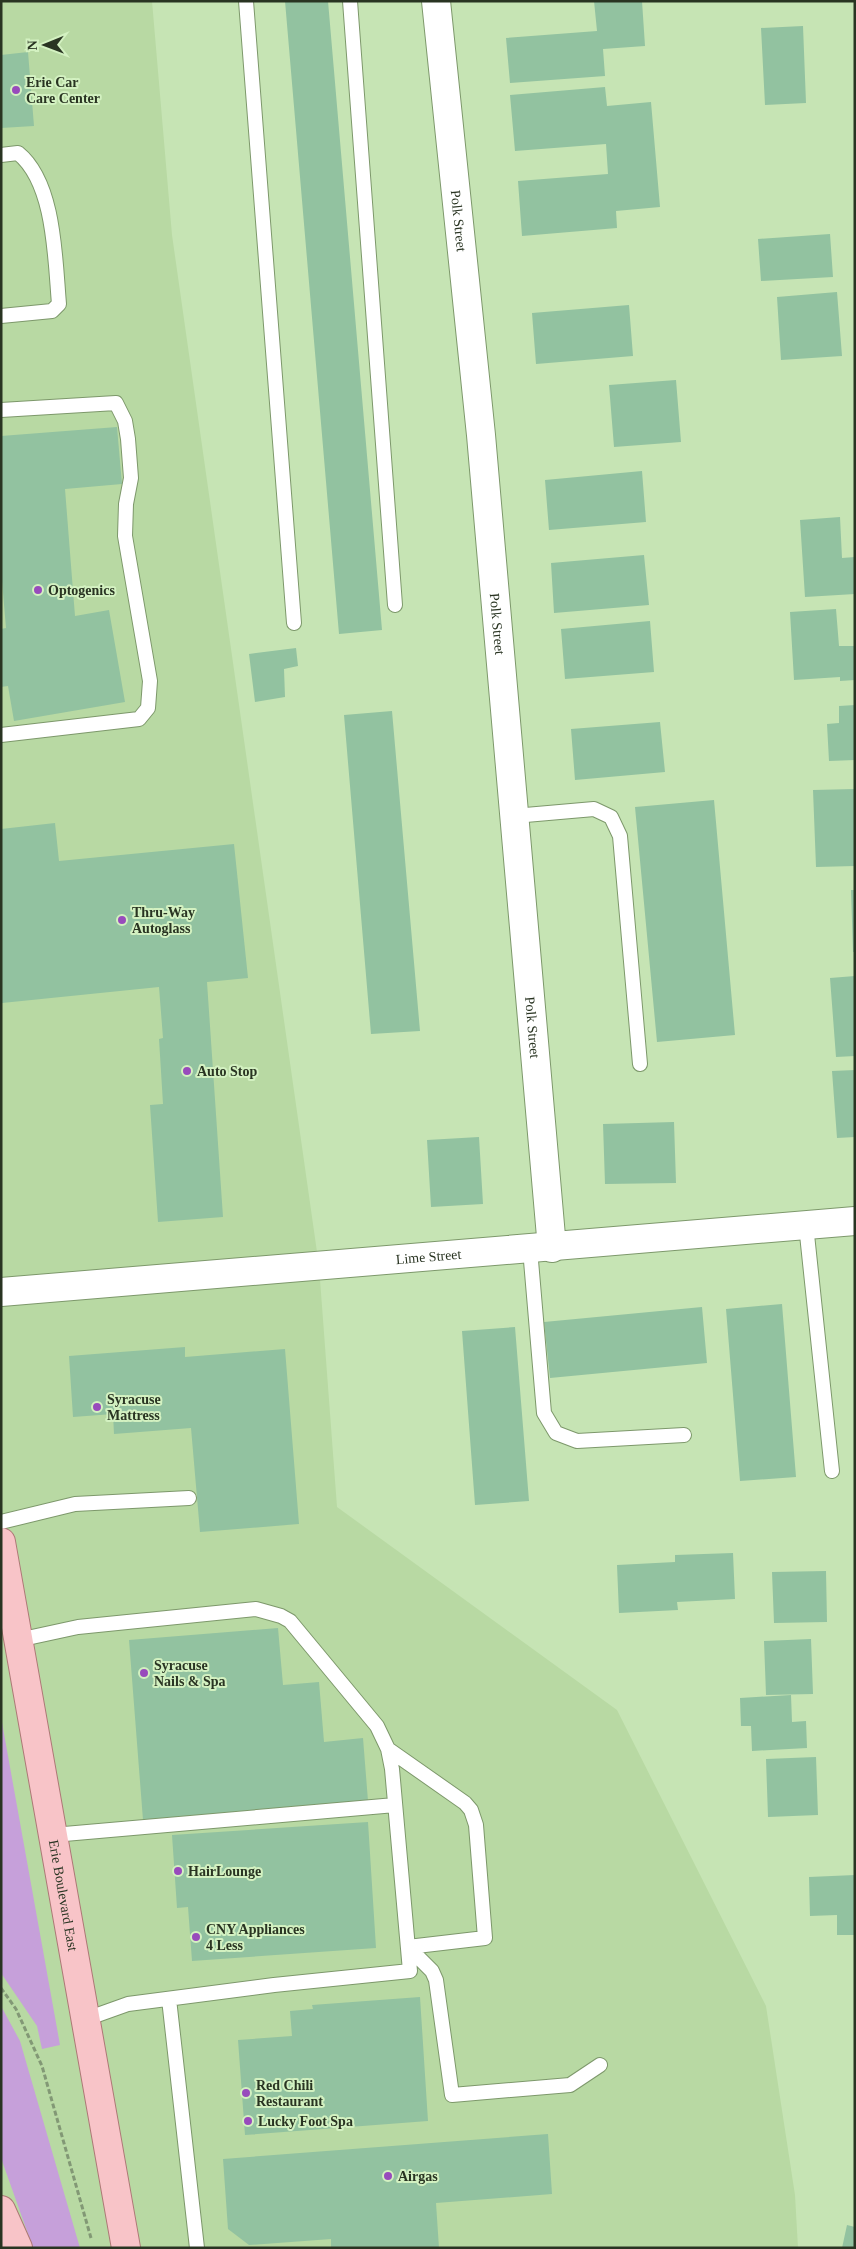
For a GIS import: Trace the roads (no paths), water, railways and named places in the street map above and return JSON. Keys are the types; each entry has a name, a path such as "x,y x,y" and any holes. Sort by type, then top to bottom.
{"main road":[{"name":"Erie Boulevard East","path":"1,1542 126,2248"},
{"path":"1,2210 18,2248"}],"street":[{"name":"Polk Street","path":"436,1 481,436 514,816 541,1249"},
{"name":"Lime Street","path":"1,1292 541,1249 855,1221"}],"lane":[{"path":"246,1 294,623"},
{"path":"350,1 395,605"},
{"path":"1,155 18,154 29,162 44,197 50,220 60,304 52,311 1,316"},
{"path":"1,410 116,403 125,421 128,439 131,478 126,504 125,536 150,681 148,708 139,719 1,735"},
{"path":"514,816 594,809 611,817 620,836 640,1064"},
{"path":"806,1225 832,1470"},
{"path":"541,1249 544,1413 556,1432 577,1441 684,1435"},
{"path":"1,1522 76,1504 189,1498"},
{"path":"18,1640 78,1627 256,1610 281,1616 290,1621 377,1726 388,1749 410,1971 274,1985 128,2004 86,2019"},
{"path":"388,1749 465,1804 471,1810 476,1824 485,1938 408,1946"},
{"path":"53,1835 395,1805"},
{"path":"408,1946 424,1963 436,1980 452,2095 570,2085 600,2065"},
{"path":"169,1999 197,2248"}],"place":[{"name":"Erie Car Care Center","path":"16,90"},
{"name":"Optogenics","path":"38,590"},
{"name":"Thru-Way Autoglass","path":"122,920"},
{"name":"Auto Stop","path":"187,1071"},
{"name":"Syracuse Mattress","path":"97,1407"},
{"name":"Syracuse Nails & Spa","path":"144,1673"},
{"name":"HairLounge","path":"178,1871"},
{"name":"CNY Appliances 4 Less","path":"196,1937"},
{"name":"Red Chili Restaurant","path":"246,2093"},
{"name":"Lucky Foot Spa","path":"248,2121"},
{"name":"Airgas","path":"388,2176"}]}
